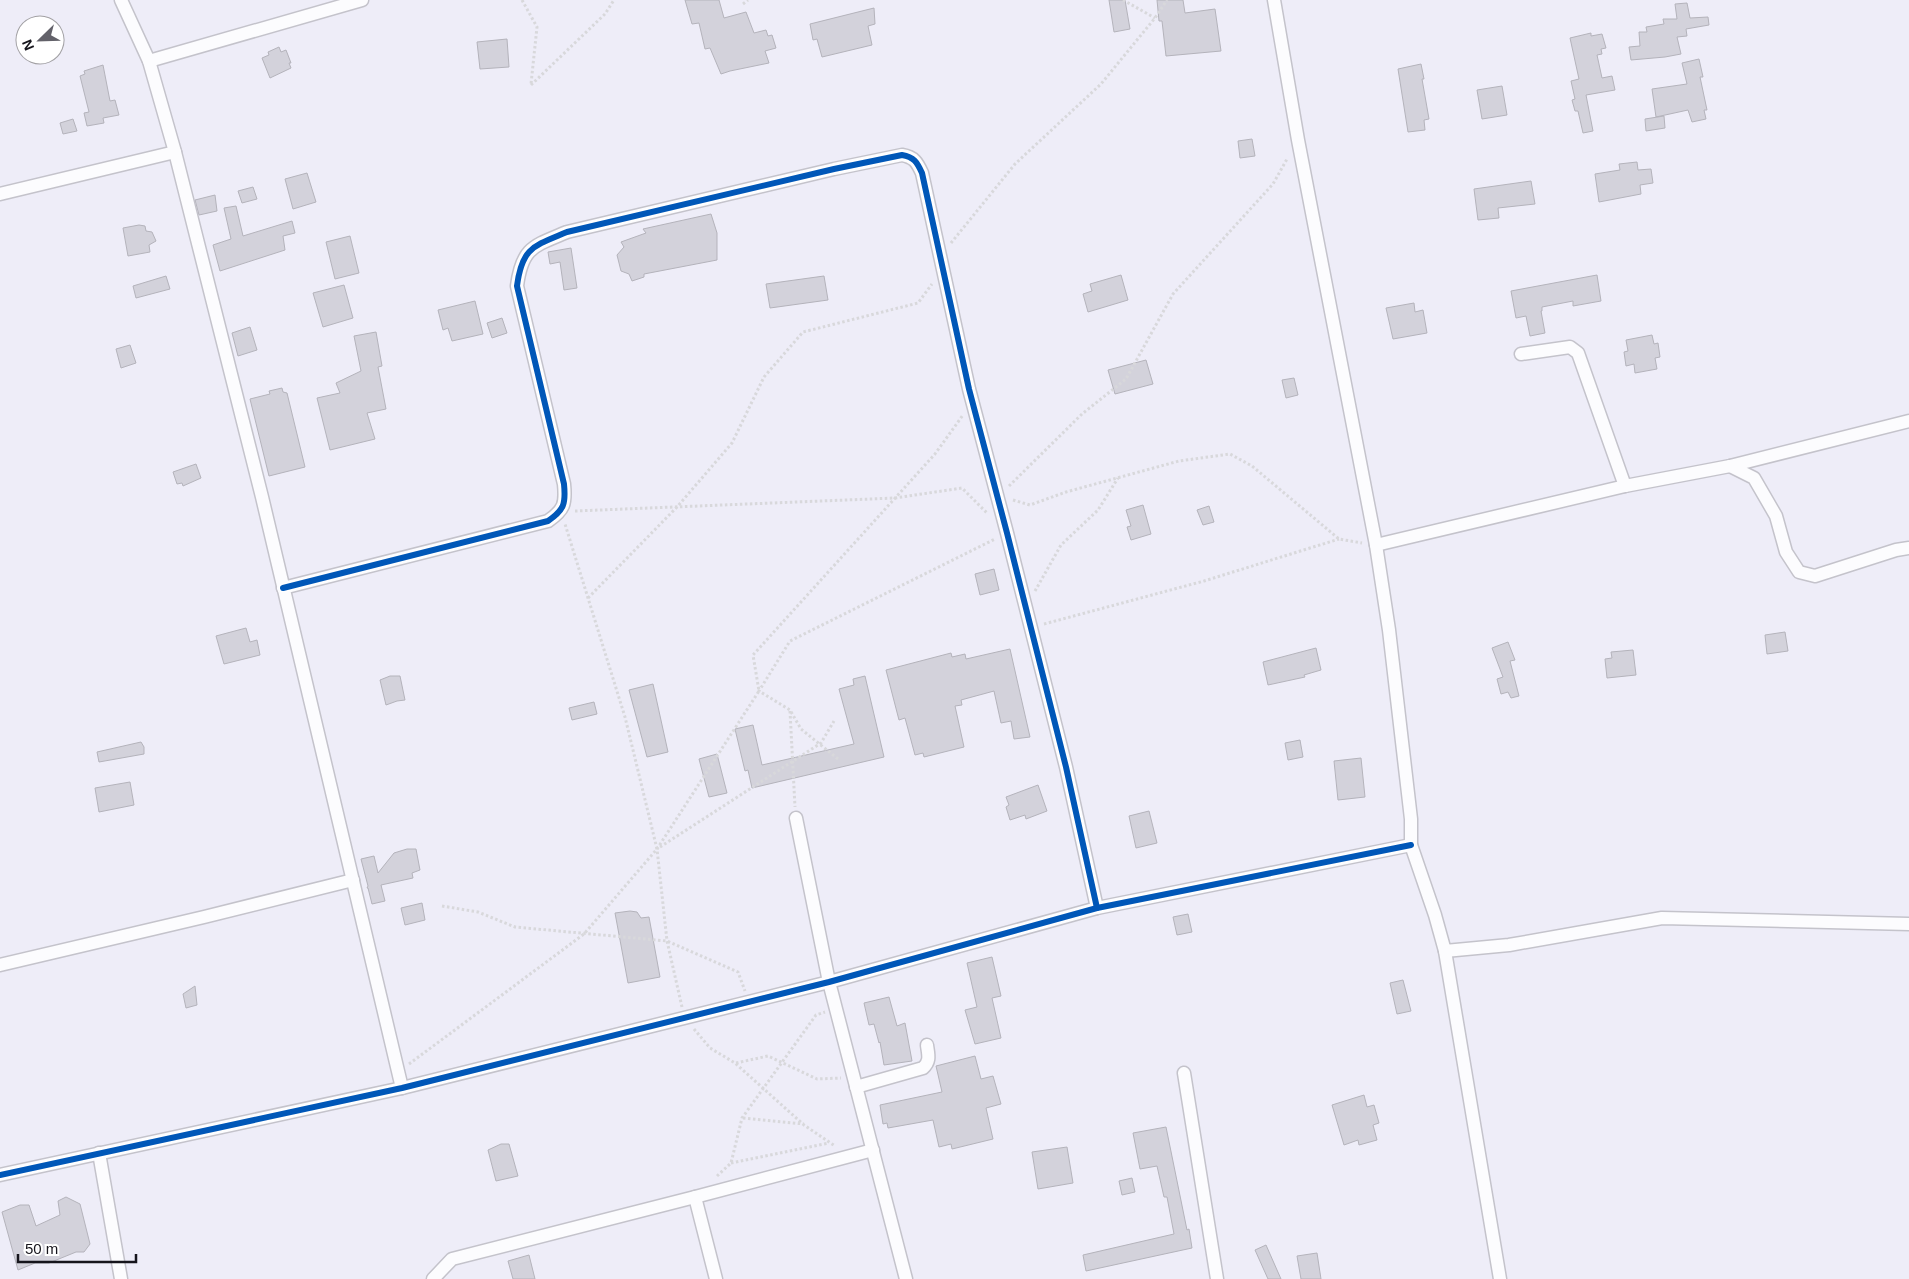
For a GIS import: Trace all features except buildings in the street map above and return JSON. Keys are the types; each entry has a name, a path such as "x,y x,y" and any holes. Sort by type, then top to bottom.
{"street":[{"path":"121,0 149,60 175,152 283,588 402,1088"},
{"path":"149,60 362,0"},
{"path":"1274,0 1298,140 1376,545 1391,649 1411,819 1411,845 1445,951 1500,1279"},
{"path":"0,194 175,152"},
{"path":"283,588 548,522 561,512 565,498 564,484 517,286 519,269 526,254 542,243 568,232 834,169 902,155 912,157 918,163 922,173 972,402 1066,767 1097,908"},
{"path":"1521,354 1570,347 1578,353 1625,486"},
{"path":"1376,545 1625,486 1730,466 1909,421"},
{"path":"1730,466 1754,478 1776,516 1786,552 1799,572 1815,576 1896,550 1909,548"},
{"path":"796,818 829,982 906,1279"},
{"path":"0,1174 402,1088 829,982 1097,908 1411,845"},
{"path":"0,965 353,880"},
{"path":"1445,951 1509,945 1662,918 1909,924"},
{"path":"855,1082 923,1068 928,1064 927,1045"},
{"path":"1184,1072 1217,1279"},
{"path":"433,1279 452,1259 696,1198 873,1150"},
{"path":"100,1153 121,1279"},
{"path":"696,1198 716,1279"}],"path":[{"path":"522,0 537,27 531,85 605,14 614,0"},
{"path":"743,4 748,0"},
{"path":"1123,0 1155,18"},
{"path":"940,257 1016,164 1101,84 1155,18 1167,0"},
{"path":"998,497 1082,414 1126,379 1173,294 1273,184 1298,140"},
{"path":"588,598 677,507 732,443 764,376 803,332 918,303 943,270"},
{"path":"838,759 802,729 790,710 759,691 753,655 934,454 972,402"},
{"path":"998,497 1030,504 1066,492 1179,461 1230,454 1252,466 1339,539"},
{"path":"1026,607 1062,545 1098,510 1119,478"},
{"path":"848,1157 804,1124 735,1063 710,1048 685,1018 667,941 657,849 625,716 561,512 895,498 962,488 988,514"},
{"path":"398,1072 584,934 657,849 790,641 1007,533"},
{"path":"1031,627 1204,581 1339,539 1376,545"},
{"path":"790,710 796,818"},
{"path":"657,849 821,743 834,721"},
{"path":"442,906 478,912 515,927 667,941 738,972 750,1002"},
{"path":"717,1177 731,1163 742,1118 816,1015 836,1008"},
{"path":"735,1063 768,1056 817,1079 855,1082"},
{"path":"742,1118 804,1124"},
{"path":"731,1163 830,1143"}],"cycle path":[{"path":"283,588 548,521 561,510 565,497 564,484 517,286 519,273 526,255 538,245 567,232 834,169 902,155 909,157 917,163 922,173 969,389 1066,767 1097,908"},
{"path":"0,1175 402,1088 829,982 1097,908 1411,845"}]}
